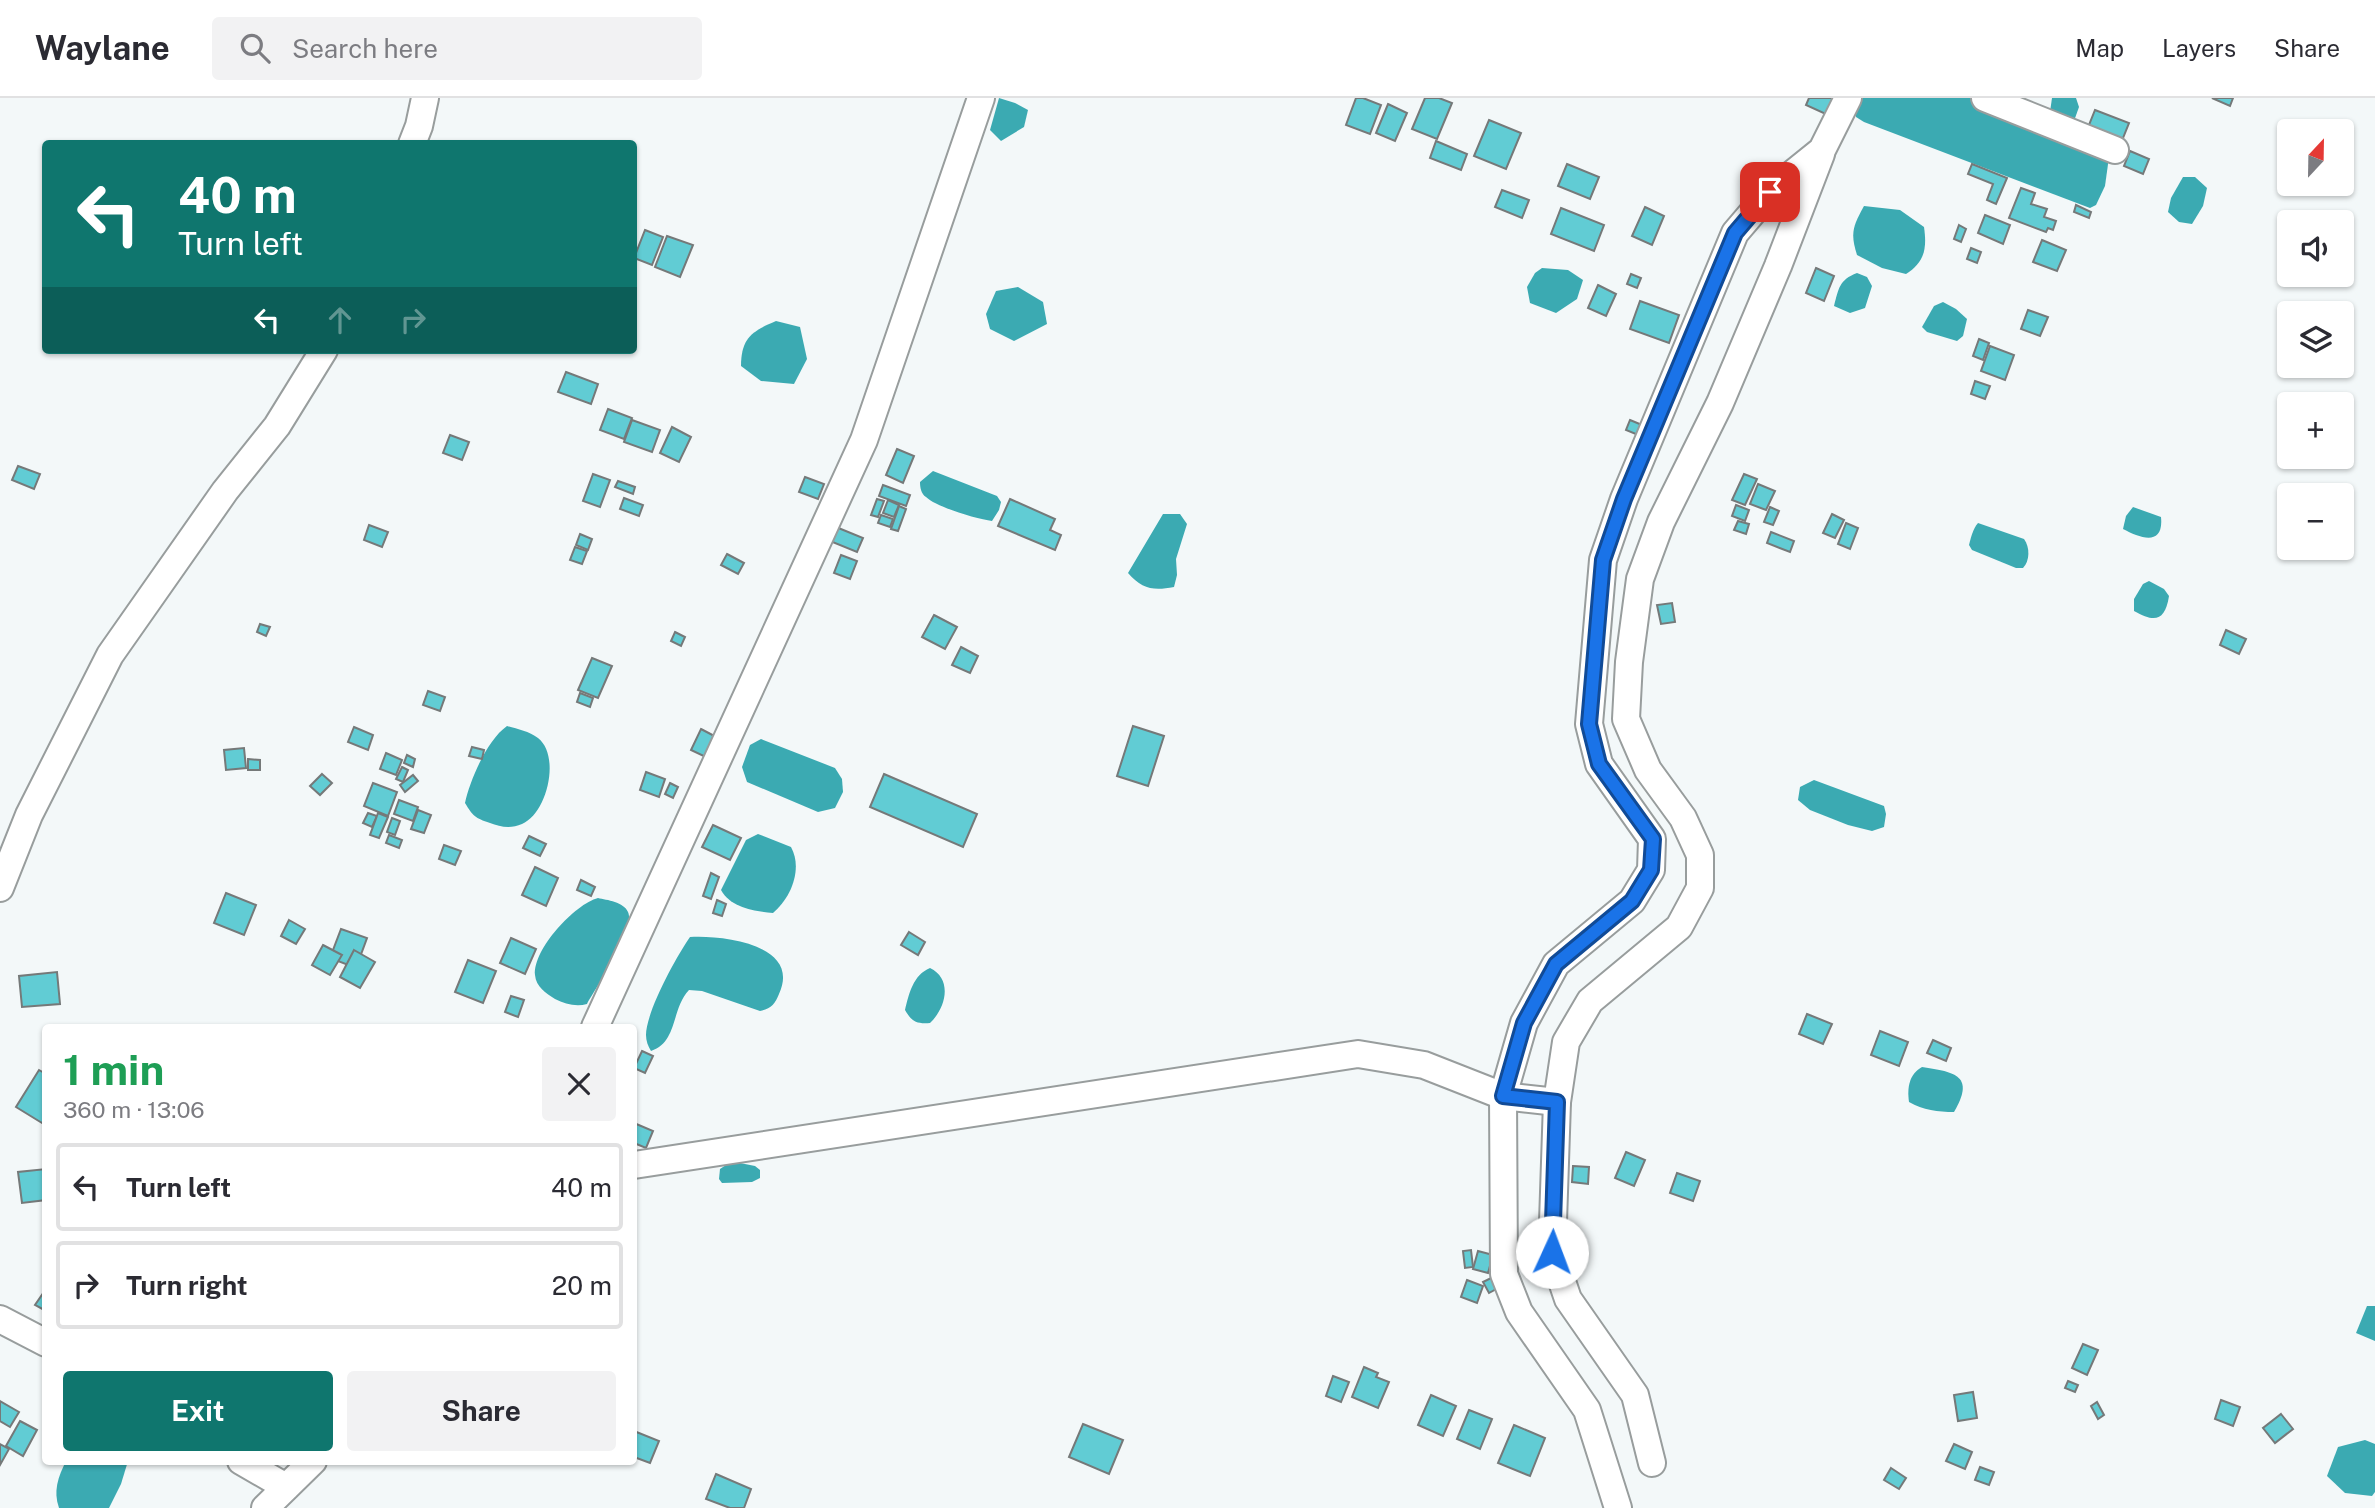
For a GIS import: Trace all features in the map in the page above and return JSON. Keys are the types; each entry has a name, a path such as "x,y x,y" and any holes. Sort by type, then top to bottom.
{"street":[{"path":"414,140 425,98"},
{"path":"596,1024 864,440 981,98"},
{"path":"1652,1463 1636,1395 1568,1299 1552,1252 1557,1102 1566,1042 1590,1001 1679,927 1700,888 1700,855 1683,818 1648,770 1626,719 1629,662 1640,579 1661,522 1720,403 1778,266 1822,150 1848,98"},
{"path":"1985,98 2115,150"},
{"path":"1618,1508 1587,1410 1519,1312 1504,1275 1503,1096 1524,1023 1556,964 1632,901 1651,870 1653,839 1599,764 1589,724 1603,560 1607,548 1624,499 1735,233 1770,192 1822,150"},
{"path":"0,888 29,815 110,655 225,491 277,426 322,354"},
{"path":"637,1166 1358,1054 1424,1065 1503,1096 1557,1102"},
{"path":"0,1319 42,1341"},
{"path":"249,1465 286,1487"},
{"path":"265,1508 309,1465"}],"water":[{"path":"999,98 1028,110 1024,127 1001,141 990,130"},
{"path":"1860,98 1973,98 2109,157 2105,186 2096,205 2090,208 1864,122 1856,117 1855,110"},
{"path":"2052,98 2076,98 2079,107 2074,121 2050,112"},
{"path":"2183,177 2195,177 2207,188 2203,206 2192,224 2179,222 2168,212 2171,198"},
{"path":"1864,206 1900,210 1924,227 1923,254 1917,265 1906,274 1882,268 1857,255 1854,230"},
{"path":"1542,268 1568,270 1583,280 1577,299 1556,313 1530,303 1527,287 1535,273"},
{"path":"1857,273 1867,277 1872,286 1865,308 1850,313 1834,306 1843,282"},
{"path":"1018,287 1043,302 1047,324 1014,341 990,329 986,314 996,291"},
{"path":"1943,302 1967,319 1963,336 1957,341 1927,332 1922,327 1934,306"},
{"path":"776,321 800,327 807,359 794,384 761,381 741,366 746,342 754,332"},
{"path":"933,471 997,496 1001,502 992,521 947,508 924,496 920,482"},
{"path":"2133,507 2161,517 2159,533 2150,538 2123,529 2126,516"},
{"path":"1163,514 1180,514 1187,524 1176,559 1177,575 1174,587 1154,589 1138,583 1128,573"},
{"path":"1978,523 2024,539 2028,554 2023,568 2016,568 1972,550 1969,545"},
{"path":"2149,581 2164,589 2169,596 2165,611 2153,618 2134,611 2134,599 2143,584"},
{"path":"507,726 538,738 545,746 550,770 544,797 538,809 522,824 510,827 498,826 478,818 465,803 480,761"},
{"path":"761,739 835,768 842,779 843,792 835,808 818,812 747,782 742,767 750,745"},
{"path":"1814,780 1884,806 1884,827 1872,831 1810,810 1798,800 1800,787"},
{"path":"758,834 791,847 796,864 790,891 773,913 737,905 721,890 746,840"},
{"path":"598,898 615,902 626,909 629,920 626,932 587,1004 567,1004 555,999 539,986 535,975 536,964 548,941 567,918"},
{"path":"690,937 738,941 769,953 779,964 783,977 779,994 772,1006 760,1011 702,991 689,990 679,1006 666,1040 651,1051 646,1035 651,1013 670,971"},
{"path":"930,968 942,979 945,994 936,1017 930,1023 918,1022 905,1010 916,980"},
{"path":"1922,1067 1944,1071 1959,1078 1963,1090 1954,1112 1931,1110 1909,1102 1910,1082 1914,1073"},
{"path":"740,1163 755,1166 760,1170 760,1178 752,1182 722,1183 719,1179 720,1169 726,1165"},
{"path":"2367,1306 2375,1306 2375,1341 2356,1333"},
{"path":"2365,1440 2375,1444 2375,1492 2372,1496 2345,1493 2327,1476 2338,1447"},
{"path":"64,1465 127,1465 109,1508 59,1508 56,1496"}],"building":[{"path":"1356,98 1381,105 1370,134 1346,125"},
{"path":"1425,98 1439,98 1452,103 1437,139 1412,129"},
{"path":"1809,98 1838,98 1830,116 1806,105"},
{"path":"2212,98 2233,98 2230,106"},
{"path":"1388,104 1407,113 1395,141 1376,133"},
{"path":"2095,110 2129,123 2119,148 2085,135"},
{"path":"1489,120 1521,133 1506,169 1474,156"},
{"path":"1436,141 1467,154 1461,170 1430,158"},
{"path":"2130,151 2149,159 2143,174 2124,166"},
{"path":"1567,164 1599,177 1590,199 1558,186"},
{"path":"1972,164 2007,178 1996,204 1987,200 1993,184 1968,174"},
{"path":"2021,188 2035,193 2031,204 2047,209 2044,217 2056,221 2053,230 2048,228 2046,232 2009,218"},
{"path":"1502,190 1529,200 1522,218 1495,207"},
{"path":"2076,205 2091,212 2089,218 2074,212"},
{"path":"1645,207 1664,216 1652,245 1632,236"},
{"path":"1561,208 1604,225 1594,251 1551,234"},
{"path":"1985,215 2010,225 2003,244 1978,233"},
{"path":"1959,225 1966,229 1961,242 1954,239"},
{"path":"645,230 663,237 652,265 637,259 637,250"},
{"path":"667,236 693,245 680,277 655,267"},
{"path":"2042,240 2066,250 2057,271 2033,262"},
{"path":"1971,248 1981,252 1977,263 1967,259"},
{"path":"1816,268 1834,276 1824,301 1806,293"},
{"path":"1631,274 1641,278 1637,288 1627,284"},
{"path":"1598,285 1616,294 1606,316 1588,308"},
{"path":"1640,301 1679,315 1669,343 1630,329"},
{"path":"2028,310 2048,317 2040,336 2021,329"},
{"path":"1979,339 1989,343 1983,360 1973,356"},
{"path":"1990,346 2014,355 2005,380 1981,371"},
{"path":"566,372 598,384 591,404 558,392"},
{"path":"1975,381 1990,386 1985,399 1971,394"},
{"path":"608,409 632,418 624,439 600,430"},
{"path":"632,420 660,430 652,452 624,442"},
{"path":"1630,420 1647,427 1643,437 1626,430"},
{"path":"672,427 691,437 679,462 660,453"},
{"path":"450,435 469,442 462,460 443,453"},
{"path":"897,449 914,456 903,483 886,475"},
{"path":"18,466 40,474 34,489 12,480"},
{"path":"593,474 610,480 600,507 583,501"},
{"path":"1744,474 1757,479 1745,505 1732,500"},
{"path":"805,477 824,484 818,499 799,492"},
{"path":"618,481 635,487 633,494 615,487"},
{"path":"1758,484 1775,491 1766,510 1750,504"},
{"path":"883,485 910,495 906,506 879,496"},
{"path":"624,498 643,505 639,516 620,509"},
{"path":"877,499 884,501 878,517 871,515"},
{"path":"1010,499 1055,519 1050,530 1061,535 1055,550 998,526"},
{"path":"888,500 899,505 894,517 883,513"},
{"path":"1736,505 1749,510 1745,521 1732,516"},
{"path":"899,506 906,509 898,531 891,529"},
{"path":"1770,507 1779,511 1773,525 1764,522"},
{"path":"1832,514 1844,520 1835,538 1823,533"},
{"path":"881,515 893,519 890,527 878,523"},
{"path":"1738,521 1749,524 1746,534 1734,530"},
{"path":"1846,523 1858,528 1850,549 1838,544"},
{"path":"369,525 388,532 382,547 364,540"},
{"path":"836,527 863,538 857,552 830,541"},
{"path":"1771,532 1794,541 1790,552 1767,543"},
{"path":"580,534 592,539 588,550 576,545"},
{"path":"575,547 587,551 582,564 570,560"},
{"path":"727,554 744,563 738,574 721,565"},
{"path":"841,555 857,561 850,579 834,573"},
{"path":"1672,603 1675,622 1661,624 1657,605"},
{"path":"934,615 957,627 945,649 922,637"},
{"path":"260,624 270,627 266,636 257,632"},
{"path":"2226,630 2246,639 2239,654 2220,645"},
{"path":"675,632 685,637 681,646 671,641"},
{"path":"961,647 978,656 970,673 952,665"},
{"path":"592,658 612,666 598,698 578,690"},
{"path":"428,691 445,697 440,711 423,705"},
{"path":"580,693 593,698 590,707 577,702"},
{"path":"1133,726 1164,736 1148,786 1117,776"},
{"path":"354,727 373,735 368,750 348,742"},
{"path":"701,729 722,740 712,760 691,750"},
{"path":"472,747 484,750 482,759 469,756"},
{"path":"244,748 246,768 226,770 224,750"},
{"path":"386,753 402,760 396,775 380,769"},
{"path":"407,755 415,759 413,767 404,763"},
{"path":"248,759 260,760 260,770 248,770"},
{"path":"402,767 408,770 403,782 396,779"},
{"path":"646,772 665,779 659,797 640,790"},
{"path":"322,774 332,783 320,795 310,786"},
{"path":"884,774 977,814 963,847 870,807"},
{"path":"413,775 418,781 405,792 400,785"},
{"path":"373,783 397,792 388,816 364,806"},
{"path":"670,783 678,787 673,798 665,794"},
{"path":"399,800 418,807 413,821 394,814"},
{"path":"418,810 431,815 424,833 411,829"},
{"path":"368,813 377,816 372,827 363,823"},
{"path":"378,813 388,817 379,838 370,835"},
{"path":"392,818 400,821 395,835 387,832"},
{"path":"713,825 741,838 730,860 702,847"},
{"path":"389,835 402,840 399,848 386,843"},
{"path":"529,836 546,844 540,856 523,848"},
{"path":"444,845 461,851 455,865 439,859"},
{"path":"535,867 558,878 546,906 522,895"},
{"path":"711,873 719,877 711,899 703,896"},
{"path":"581,880 595,887 591,896 577,890"},
{"path":"226,893 256,905 244,935 214,923"},
{"path":"717,900 726,904 722,916 713,913"},
{"path":"289,920 305,929 296,944 281,936"},
{"path":"341,929 367,938 356,968 330,958"},
{"path":"909,932 925,942 918,955 901,945"},
{"path":"511,938 536,949 525,974 500,963"},
{"path":"323,945 342,955 330,975 312,965"},
{"path":"354,950 375,962 360,988 340,977"},
{"path":"468,960 496,971 483,1003 455,992"},
{"path":"57,972 60,1004 22,1007 19,976"},
{"path":"511,996 524,1000 518,1017 505,1012"},
{"path":"1807,1014 1832,1024 1823,1044 1799,1034"},
{"path":"1880,1031 1908,1042 1899,1066 1871,1055"},
{"path":"1933,1040 1951,1048 1946,1061 1927,1053"},
{"path":"642,1051 653,1056 645,1073 637,1069"},
{"path":"39,1070 42,1072 42,1123 16,1107"},
{"path":"637,1124 653,1131 646,1148 637,1144"},
{"path":"1626,1152 1645,1160 1634,1186 1615,1178"},
{"path":"1573,1166 1589,1167 1588,1184 1572,1182"},
{"path":"42,1169 42,1200 22,1203 18,1172"},
{"path":"1677,1173 1700,1181 1693,1201 1670,1193"},
{"path":"1471,1250 1473,1267 1465,1268 1463,1251"},
{"path":"1478,1251 1493,1255 1488,1273 1473,1269"},
{"path":"1493,1277 1498,1288 1489,1293 1483,1282"},
{"path":"1467,1280 1483,1286 1477,1303 1461,1297"},
{"path":"42,1295 42,1309 35,1305"},
{"path":"2083,1344 2098,1350 2087,1375 2072,1368"},
{"path":"1364,1367 1378,1373 1376,1377 1389,1382 1378,1408 1352,1397"},
{"path":"1333,1376 1349,1382 1341,1402 1326,1396"},
{"path":"2068,1381 2078,1385 2075,1392 2065,1388"},
{"path":"1973,1392 1977,1418 1958,1421 1954,1395"},
{"path":"1431,1395 1456,1406 1443,1436 1418,1425"},
{"path":"2221,1400 2240,1407 2233,1426 2215,1419"},
{"path":"0,1401 19,1412 10,1427 0,1421"},
{"path":"2097,1402 2104,1415 2098,1419 2091,1406"},
{"path":"1469,1410 1492,1419 1480,1449 1457,1439"},
{"path":"2281,1414 2293,1429 2275,1443 2263,1428"},
{"path":"20,1421 37,1430 23,1456 6,1446"},
{"path":"1083,1424 1123,1440 1109,1474 1069,1457"},
{"path":"1514,1425 1545,1438 1530,1476 1498,1463"},
{"path":"637,1432 659,1441 650,1463 637,1458"},
{"path":"0,1444 9,1449 0,1465"},
{"path":"1954,1444 1972,1452 1965,1469 1946,1461"},
{"path":"1980,1467 1994,1472 1989,1485 1975,1480"},
{"path":"1891,1468 1906,1478 1899,1489 1884,1480"},
{"path":"716,1474 751,1489 744,1508 730,1508 706,1499"}],"route":[{"path":"1552,1252 1557,1102 1503,1096 1524,1023 1556,964 1632,901 1651,870 1653,839 1599,764 1589,724 1603,560 1624,499 1735,233 1770,192"}]}
